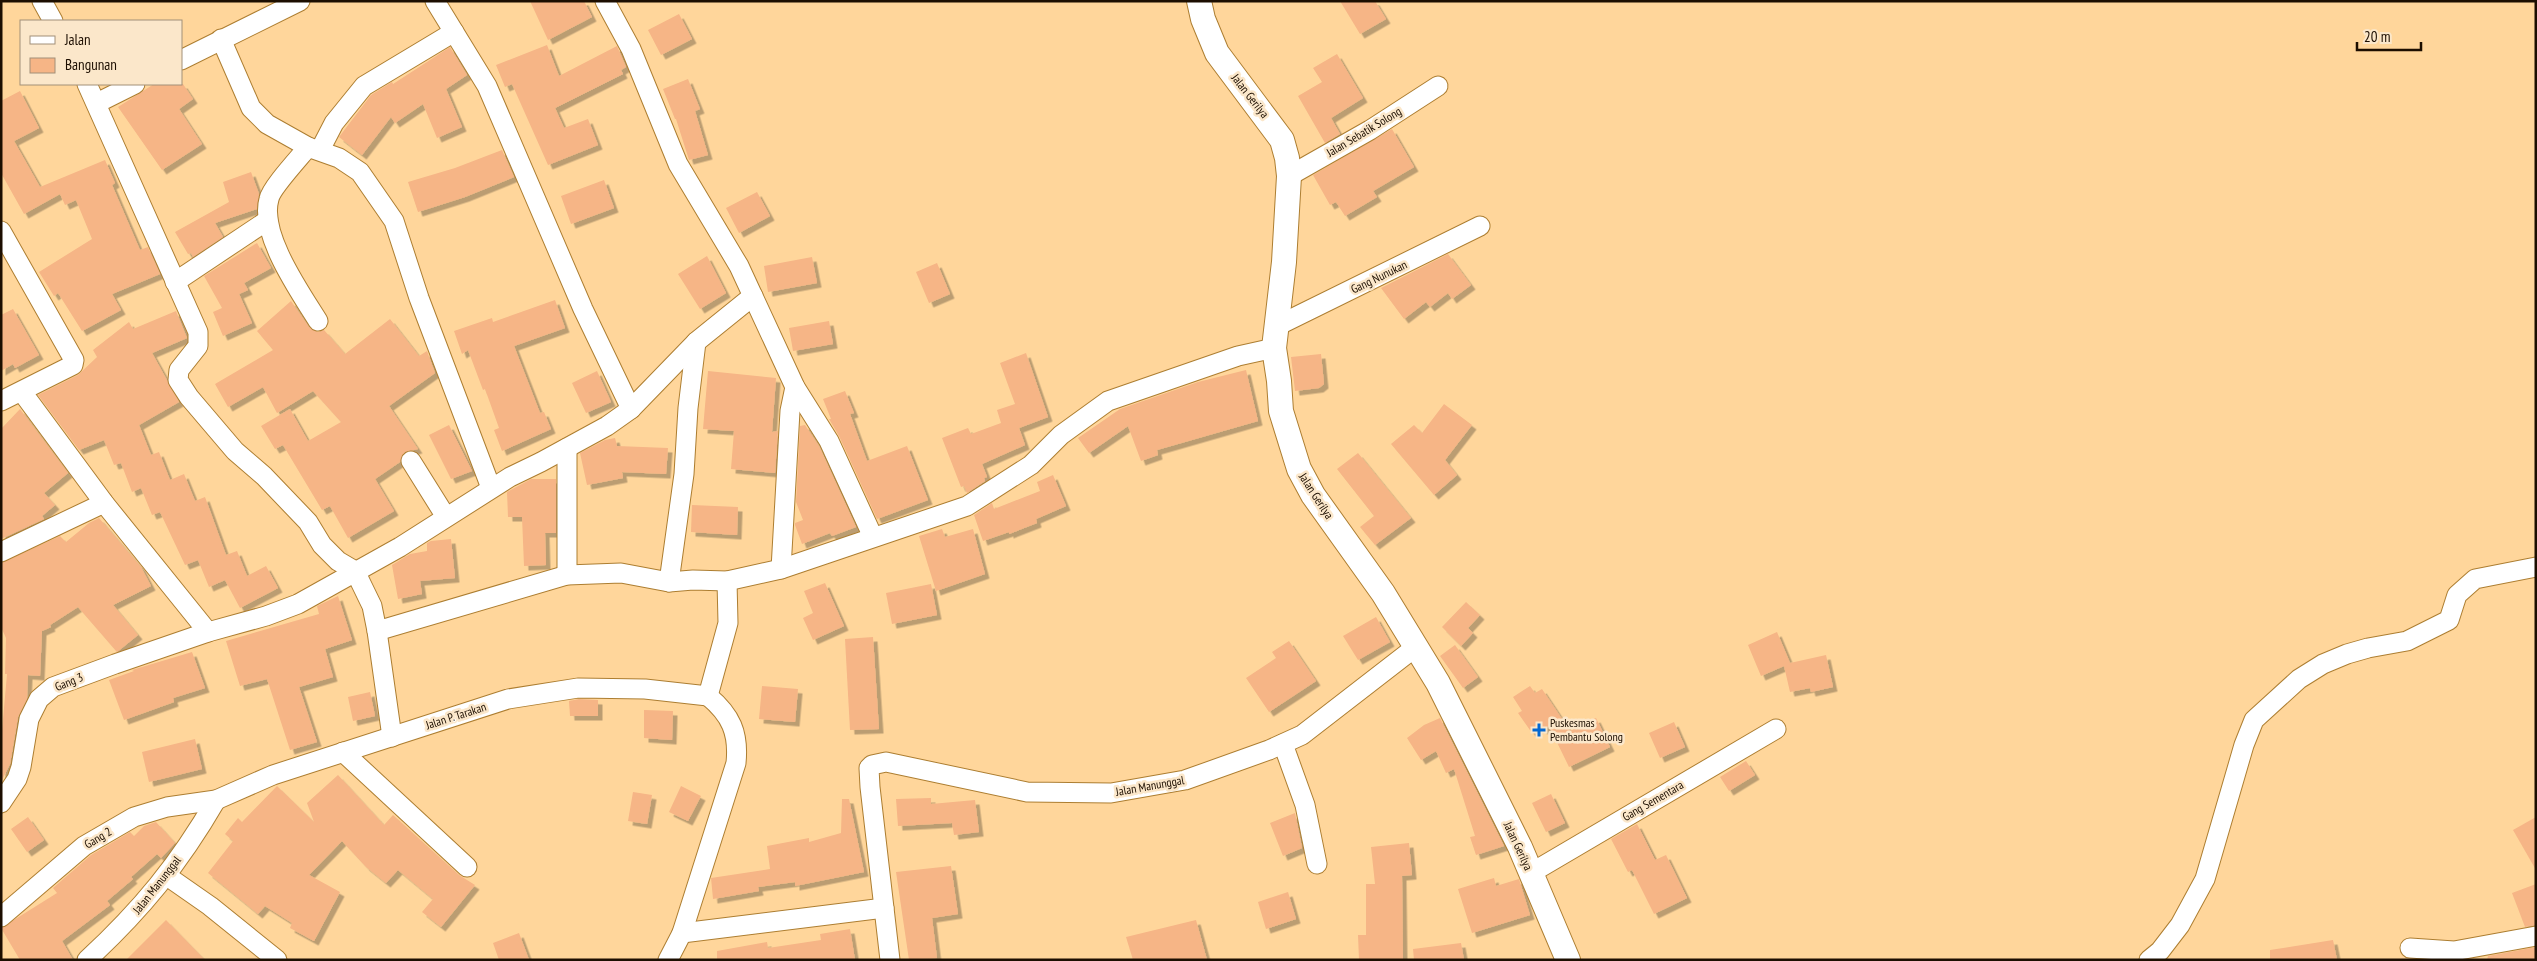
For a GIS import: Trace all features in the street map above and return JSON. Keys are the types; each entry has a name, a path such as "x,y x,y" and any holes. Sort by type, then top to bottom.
{"street":[{"path":"42,1 52,20"},
{"path":"182,59 300,1"},
{"path":"435,1 487,86 583,309 631,409"},
{"path":"606,1 631,49 678,164 739,266 796,387 829,441 873,537"},
{"name":"Jalan Gerilya","path":"1200,1 1203,20 1217,53 1282,140 1289,176 1284,262 1275,337 1280,411 1298,469 1313,495 1383,593 1438,683 1531,873 1568,960"},
{"path":"318,321 291,277 268,220 269,197 314,148 364,86 454,32"},
{"path":"221,39 251,108 267,124 314,148 339,158 360,172 380,197 394,221 419,298 491,488"},
{"path":"88,85 198,332 198,346 179,370 178,380 189,397 235,451 264,476 308,522 322,545 338,561 355,571 372,606 392,737"},
{"path":"97,103 133,85"},
{"name":"Jalan Sebatik Solong","path":"1289,176 1370,130 1438,86"},
{"path":"174,282 268,220"},
{"name":"Gang Nunukan","path":"377,631 567,575 621,573 669,582 693,580 727,581 781,569 967,506 1031,465 1061,435 1108,401 1238,356 1480,226"},
{"path":"1,231 74,360 73,365 1,401"},
{"name":"Gang 3","path":"1,803 21,768 29,719 39,699 53,687 208,632 266,616 298,604 400,547 491,488 608,426 631,409 696,342 753,296"},
{"path":"669,582 684,474 688,408 696,342"},
{"path":"781,569 789,420 796,387"},
{"path":"22,392 104,504 208,632"},
{"path":"567,448 567,575"},
{"path":"411,461 446,517"},
{"path":"1,552 104,504"},
{"path":"2149,960 2160,951 2180,926 2205,879 2244,745 2254,720 2300,678 2323,664 2354,652 2407,641 2449,620 2457,595 2475,578 2536,567"},
{"path":"668,960 682,933 736,763 737,749 734,732 723,709 708,696 728,622 727,581"},
{"name":"Jalan Manunggal","path":"884,908 869,768 877,762 1027,792 1112,793 1185,780 1283,744 1302,735 1417,646"},
{"name":"Jalan P. Tarakan","path":"216,800 273,775 508,699 578,688 645,689 708,696"},
{"name":"Gang Sementara","path":"1531,873 1776,729"},
{"path":"1283,744 1305,805 1317,864"},
{"path":"343,752 467,867"},
{"name":"Jalan Manunggal","path":"87,960 131,919 167,876 216,800"},
{"name":"Gang 2","path":"1,917 84,846 134,817 167,807 216,800"},
{"path":"167,876 210,906 277,960"},
{"path":"682,933 884,908 890,960"},
{"path":"2410,948 2454,951 2536,936"}],"building":[{"path":"530,1 584,1 592,17 548,40"},
{"path":"1340,1 1375,1 1386,19 1360,34"},
{"path":"679,14 692,39 661,55 648,30"},
{"path":"547,45 559,76 617,46 626,67 621,70 623,74 555,108 564,128 588,119 598,145 548,165 512,84 505,87 496,65"},
{"path":"450,47 467,75 446,89 462,127 437,138 423,104 395,123 391,117 362,155 339,137 371,95 392,82 393,84"},
{"path":"1337,54 1363,98 1331,118 1340,134 1325,143 1298,96 1322,82 1313,68"},
{"path":"688,79 700,109 695,111 708,155 689,160 676,119 663,89"},
{"path":"183,84 193,99 179,109 202,144 162,170 118,107 152,85"},
{"path":"20,91 39,128 14,141 40,187 105,160 115,183 112,185 140,250 148,247 160,274 112,294 121,310 82,331 58,293 54,296 39,272 92,239 76,200 65,205 60,194 24,214 1,173 1,101"},
{"path":"1392,129 1414,167 1373,191 1377,197 1345,216 1336,202 1330,205 1313,175"},
{"path":"502,150 514,177 465,197 418,212 408,182 455,168"},
{"path":"251,172 259,194 257,209 215,223 223,237 193,257 191,253 188,254 175,232 229,202 223,182"},
{"path":"604,180 614,208 571,224 561,196"},
{"path":"757,192 770,216 739,233 726,208"},
{"path":"257,243 271,268 244,283 248,290 239,294 252,323 223,336 213,312 222,308 204,276"},
{"path":"1448,254 1471,285 1452,299 1448,293 1430,307 1426,302 1404,319 1381,288"},
{"path":"707,256 726,293 700,309 678,274"},
{"path":"812,257 817,283 768,292 764,266"},
{"path":"937,263 950,294 929,303 916,272"},
{"path":"555,300 565,328 514,346 540,413 544,412 551,429 502,451 494,430 499,428 485,389 483,390 468,350 462,354 454,331 492,318 493,322"},
{"path":"291,301 309,327 318,332 324,330 345,354 390,319 419,356 427,351 435,373 389,406 418,449 405,452 400,462 375,479 394,511 348,538 330,506 322,510 283,445 275,449 261,426 290,409 308,441 341,422 313,391 277,413 263,387 228,407 215,384 273,350 257,331"},
{"path":"13,309 39,355 15,368 13,364 1,371 1,315"},
{"path":"176,311 187,338 152,353 179,402 139,425 151,455 159,452 170,480 184,474 195,501 205,497 226,555 237,551 247,576 266,566 278,588 240,608 225,580 209,587 198,560 185,565 160,512 152,515 141,488 132,492 121,463 114,465 104,440 79,450 38,395 78,375 97,357 93,350 129,322 133,329"},
{"path":"829,321 833,344 793,351 789,328"},
{"path":"1026,353 1048,417 1019,428 1025,445 982,464 987,477 984,478 985,481 967,493 964,486 961,487 942,438 968,428 971,434 1001,423 997,410 1015,404 1000,363"},
{"path":"1321,354 1324,384 1319,388 1295,391 1291,357"},
{"path":"1246,370 1258,421 1157,450 1158,455 1141,461 1128,426 1089,453 1078,438 1120,409 1198,382"},
{"path":"597,371 611,402 586,413 572,383"},
{"path":"708,371 776,378 772,432 778,431 775,473 731,469 734,431 703,429"},
{"path":"845,391 854,413 850,414 867,461 907,446 928,500 877,519 839,436 829,419 831,419 823,399"},
{"path":"1444,404 1472,425 1445,460 1457,475 1434,495 1391,444 1414,425 1422,433"},
{"path":"20,409 68,473 44,493 55,505 42,516 44,519 1,539 1,429"},
{"path":"449,425 472,471 451,479 429,435"},
{"path":"805,425 819,446 856,527 832,536 830,533 802,544 795,523 803,520 796,502 800,426"},
{"path":"615,438 617,446 668,448 666,474 622,472 623,478 587,485 580,453 605,440"},
{"path":"1358,453 1411,518 1375,545 1360,527 1374,516 1337,469"},
{"path":"1053,475 1066,506 1036,519 1037,523 1009,534 1009,532 983,541 974,515 992,503 994,509 1040,491 1037,482"},
{"path":"531,479 556,479 556,533 545,533 546,565 524,566 522,517 508,517 507,492"},
{"path":"692,505 738,507 737,535 691,532"},
{"path":"99,518 141,567 151,586 113,605 138,635 117,652 78,607 50,625 51,627 42,631 40,676 28,675 27,699 18,717 10,764 1,782 1,742 7,674 5,674 6,638 1,627 1,563 60,536 66,542 89,523"},
{"path":"942,529 945,537 973,529 985,574 936,591 919,536"},
{"path":"451,539 455,578 420,581 422,594 398,599 392,565 410,554 427,551 427,543 431,541"},
{"path":"825,583 844,626 813,640 803,618 813,613 804,591"},
{"path":"931,584 937,615 892,624 886,593"},
{"path":"338,596 352,640 325,649 333,677 299,687 317,742 290,750 267,679 240,686 226,641 319,614 317,606"},
{"path":"1466,602 1480,615 1468,628 1473,633 1461,646 1442,627"},
{"path":"1376,617 1390,642 1358,660 1343,636"},
{"path":"1777,632 1790,663 1826,655 1833,687 1811,692 1810,688 1790,692 1784,666 1761,676 1748,645"},
{"path":"873,637 879,729 850,730 845,639"},
{"path":"1289,641 1316,681 1269,712 1246,678 1276,658 1272,652"},
{"path":"1455,645 1478,677 1463,688 1440,656"},
{"path":"192,652 205,688 173,698 174,702 124,720 109,680 134,671 132,670"},
{"path":"762,686 798,689 795,722 759,719"},
{"path":"1530,686 1535,693 1542,689 1570,731 1596,718 1610,747 1569,767 1549,726 1543,730 1541,727 1532,733 1518,713 1522,711 1513,697"},
{"path":"370,692 375,716 353,721 348,697"},
{"path":"579,699 598,700 598,716 570,716 569,701"},
{"path":"644,710 673,711 672,740 644,738"},
{"path":"1440,718 1504,846 1476,855 1470,837 1475,836 1454,769 1446,773 1436,751 1421,760 1407,738 1424,725"},
{"path":"1674,722 1685,747 1660,758 1649,733"},
{"path":"195,739 202,769 149,782 142,752"},
{"path":"1746,761 1755,775 1729,791 1720,777"},
{"path":"338,775 384,825 393,815 459,875 475,885 441,927 422,912 433,899 398,870 386,883 366,867 342,841 309,875 340,892 314,941 290,928 292,923 265,906 258,914 208,873 233,841 225,834 238,818 242,822 277,786 314,822 307,803"},
{"path":"681,786 701,796 688,821 669,812"},
{"path":"633,792 652,795 647,824 628,821"},
{"path":"1551,794 1565,823 1546,832 1532,803"},
{"path":"931,798 931,804 975,800 979,832 954,835 952,823 898,826 896,799"},
{"path":"842,799 849,799 864,872 795,886 795,882 758,887 759,891 713,899 711,878 770,869 767,846 809,838 809,842 841,833"},
{"path":"1295,813 1302,848 1283,856 1270,823"},
{"path":"28,817 44,840 27,852 11,829"},
{"path":"2536,817 2536,870 2513,830"},
{"path":"156,822 175,843 161,858 157,854 131,877 133,879 107,901 110,905 62,941 73,960 20,960 1,928 57,893 53,888 91,855 130,832 134,836 144,826"},
{"path":"1637,824 1655,860 1666,855 1687,898 1654,914 1632,870 1628,872 1611,839"},
{"path":"1409,843 1412,875 1402,876 1403,960 1359,960 1358,935 1366,935 1366,884 1375,884 1371,847"},
{"path":"951,866 958,914 932,918 937,958 909,960 896,872"},
{"path":"1494,878 1496,886 1519,879 1530,915 1472,933 1458,889"},
{"path":"2536,884 2536,925 2525,927 2512,893"},
{"path":"1288,892 1296,919 1266,929 1258,902"},
{"path":"166,920 205,960 126,960"},
{"path":"1196,920 1207,960 1133,960 1126,937"},
{"path":"850,929 855,960 717,960 717,951 767,942 768,948 821,940 820,934"},
{"path":"519,933 529,960 499,960 493,943"},
{"path":"2333,940 2337,960 2270,960 2270,950"},
{"path":"1461,943 1464,960 1414,960 1413,949"},
{"path":"2536,947 2536,960 2487,960 2488,956"}],"place":[{"name":"Puskesmas Pembantu Solong","path":"1539,730"}]}
